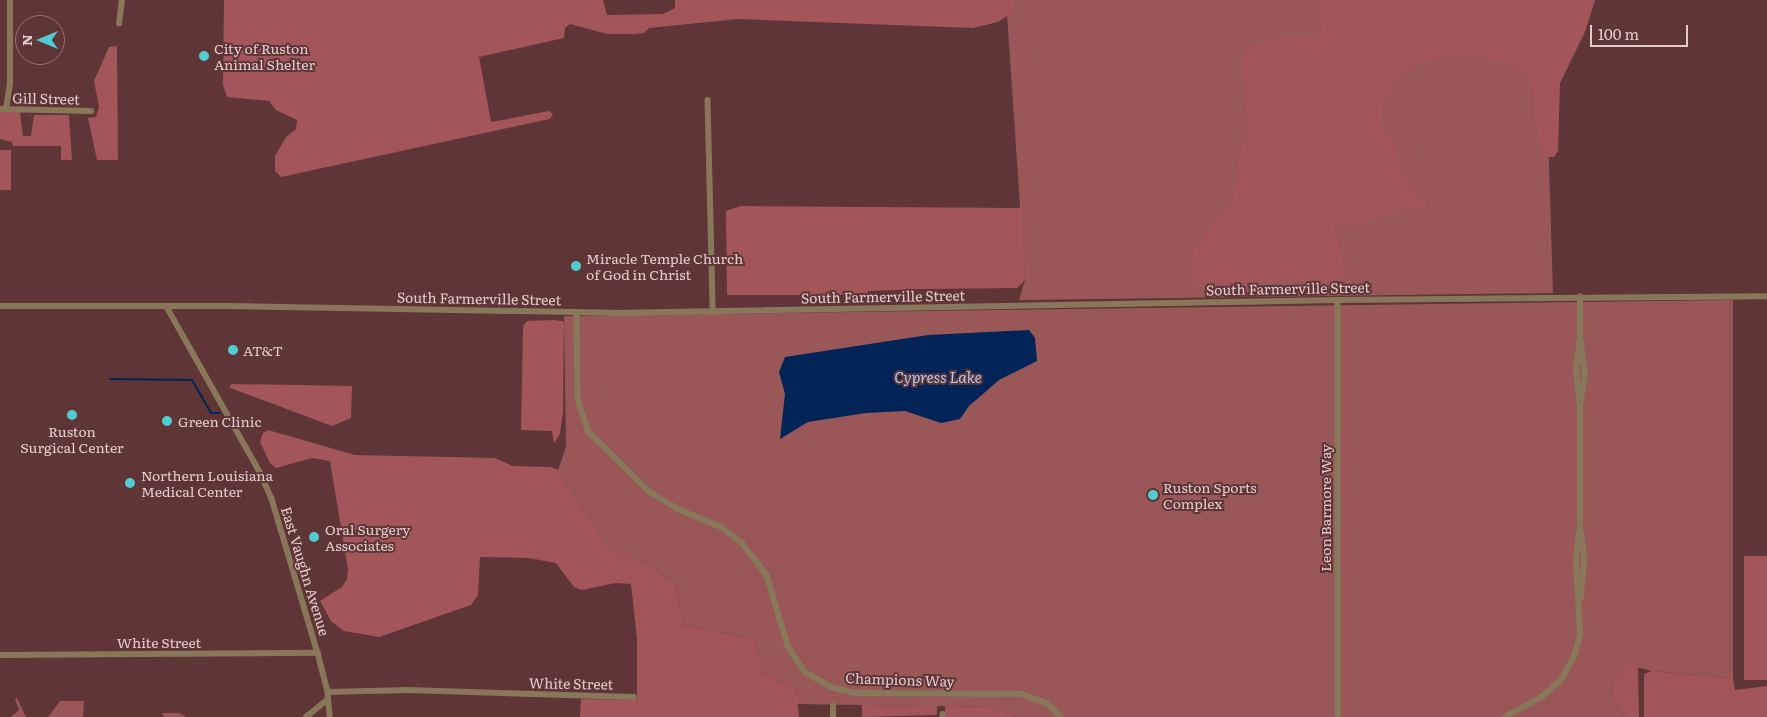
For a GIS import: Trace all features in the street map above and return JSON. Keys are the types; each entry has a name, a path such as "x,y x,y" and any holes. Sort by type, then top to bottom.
{"street":[{"path":"3,109 10,84 10,0"},
{"path":"120,24 122,0"},
{"path":"708,100 712,312"},
{"name":"Gill Street","path":"3,109 91,111"},
{"name":"South Farmerville Street","path":"0,306 577,313 1338,300 1767,296"},
{"path":"1505,717 1544,696 1561,680 1578,646 1580,604 1576,568 1580,526 1580,407 1576,370 1580,336 1580,297"},
{"name":"Leon Barmore Way","path":"1338,300 1338,717"},
{"name":"East Vaughn Avenue","path":"167,307 262,475 279,520 318,653 328,692 330,717"},
{"name":"Champions Way","path":"577,313 578,399 589,432 650,492 678,509 721,527 742,543 767,575 788,646 805,672 831,687 855,693 1022,694 1047,703 1061,717"},
{"path":"1580,336 1585,376 1580,407"},
{"name":"White Street","path":"0,655 318,653"},
{"name":"White Street","path":"328,692 408,690 634,697"},
{"path":"306,717 328,699"},
{"path":"833,706 833,717"}],"shaded area":[{"path":"224,0 603,0 607,15 663,14 675,8 675,0 1013,0 1013,12 998,22 973,28 738,19 649,28 644,33 607,34 570,24 565,28 564,38 479,57 491,122 549,111 553,114 550,119 281,177 275,171 275,156 286,137 296,129 297,120 276,110 269,101 227,97 223,85"},
{"path":"1006,0 1544,0 1553,293 1019,300 1025,280"},
{"path":"1320,0 1595,0 1585,32 1560,83 1558,151 1554,157 1545,157 1542,152 1535,120 1535,92 1530,79 1518,70 1497,59 1482,57 1440,57 1421,62 1398,77 1384,103 1380,122 1390,134 1399,163 1412,187 1427,204 1424,209 1403,208 1357,225 1333,226 1346,276 1339,280 1195,283 1191,280 1193,249 1229,205 1237,186 1238,164 1248,129 1243,58 1249,48 1281,38 1321,36"},
{"path":"117,46 118,160 97,160 88,118 96,117 99,107 94,81 109,47"},
{"path":"0,112 20,112 23,136 31,136 34,115 69,115 72,160 61,160 61,146 13,146 12,142 0,139"},
{"path":"0,150 11,150 11,190 0,190"},
{"path":"741,206 1021,208 1025,280 1017,288 868,291 867,295 727,295 726,211"},
{"name":"Ruston Sports Complex","path":"1733,300 1733,678 1652,671 1632,666 1614,682 1611,695 1625,717 1017,717 991,707 797,704 796,688 763,673 755,639 684,625 676,585 650,566 609,547 558,470 566,447 564,316"},
{"path":"527,321 563,321 564,325 563,412 560,434 554,443 552,431 521,430 523,326"},
{"path":"232,384 352,386 351,418 332,426 229,387"},
{"path":"268,430 355,455 495,458 513,466 551,467 558,470 609,547 650,566 676,585 684,625 755,639 763,673 796,688 799,717 580,717 581,699 637,700 637,639 631,584 616,583 582,590 574,587 556,563 529,558 480,557 478,595 471,605 379,637 344,631 331,621 320,601 342,587 347,579 348,569 330,461 312,458 276,468 270,463 260,442 263,433"},
{"path":"1744,556 1767,556 1767,680 1744,680"},
{"path":"1632,666 1638,666 1639,717 1625,717 1611,695 1614,682 1623,670"},
{"path":"1652,671 1733,678 1735,690 1767,686 1767,717 1644,717 1644,674"},
{"path":"17,698 26,717 11,717 19,710 15,699"},
{"path":"60,701 84,701 83,717 48,717"},
{"path":"862,705 937,706 937,715 862,717"},
{"path":"945,706 991,707 1017,717 945,717"},
{"path":"162,713 179,713 186,717 164,717"}],"water":[{"name":"Cypress Lake","path":"1029,330 1035,338 1037,361 999,380 969,406 960,419 941,423 905,411 866,413 808,422 780,439 785,394 779,372 785,357 928,335"}],"waterway":[{"path":"110,379 192,380 211,413 220,413"}],"place":[{"name":"City of Ruston Animal Shelter","path":"204,56"},
{"name":"Miracle Temple Church of God in Christ","path":"576,266"},
{"name":"AT&T","path":"233,350"},
{"name":"Ruston Surgical Center","path":"72,415"},
{"name":"Green Clinic","path":"167,421"},
{"name":"Northern Louisiana Medical Center","path":"130,483"},
{"name":"Ruston Sports Complex","path":"1153,495"},
{"name":"Oral Surgery Associates","path":"314,537"}]}
